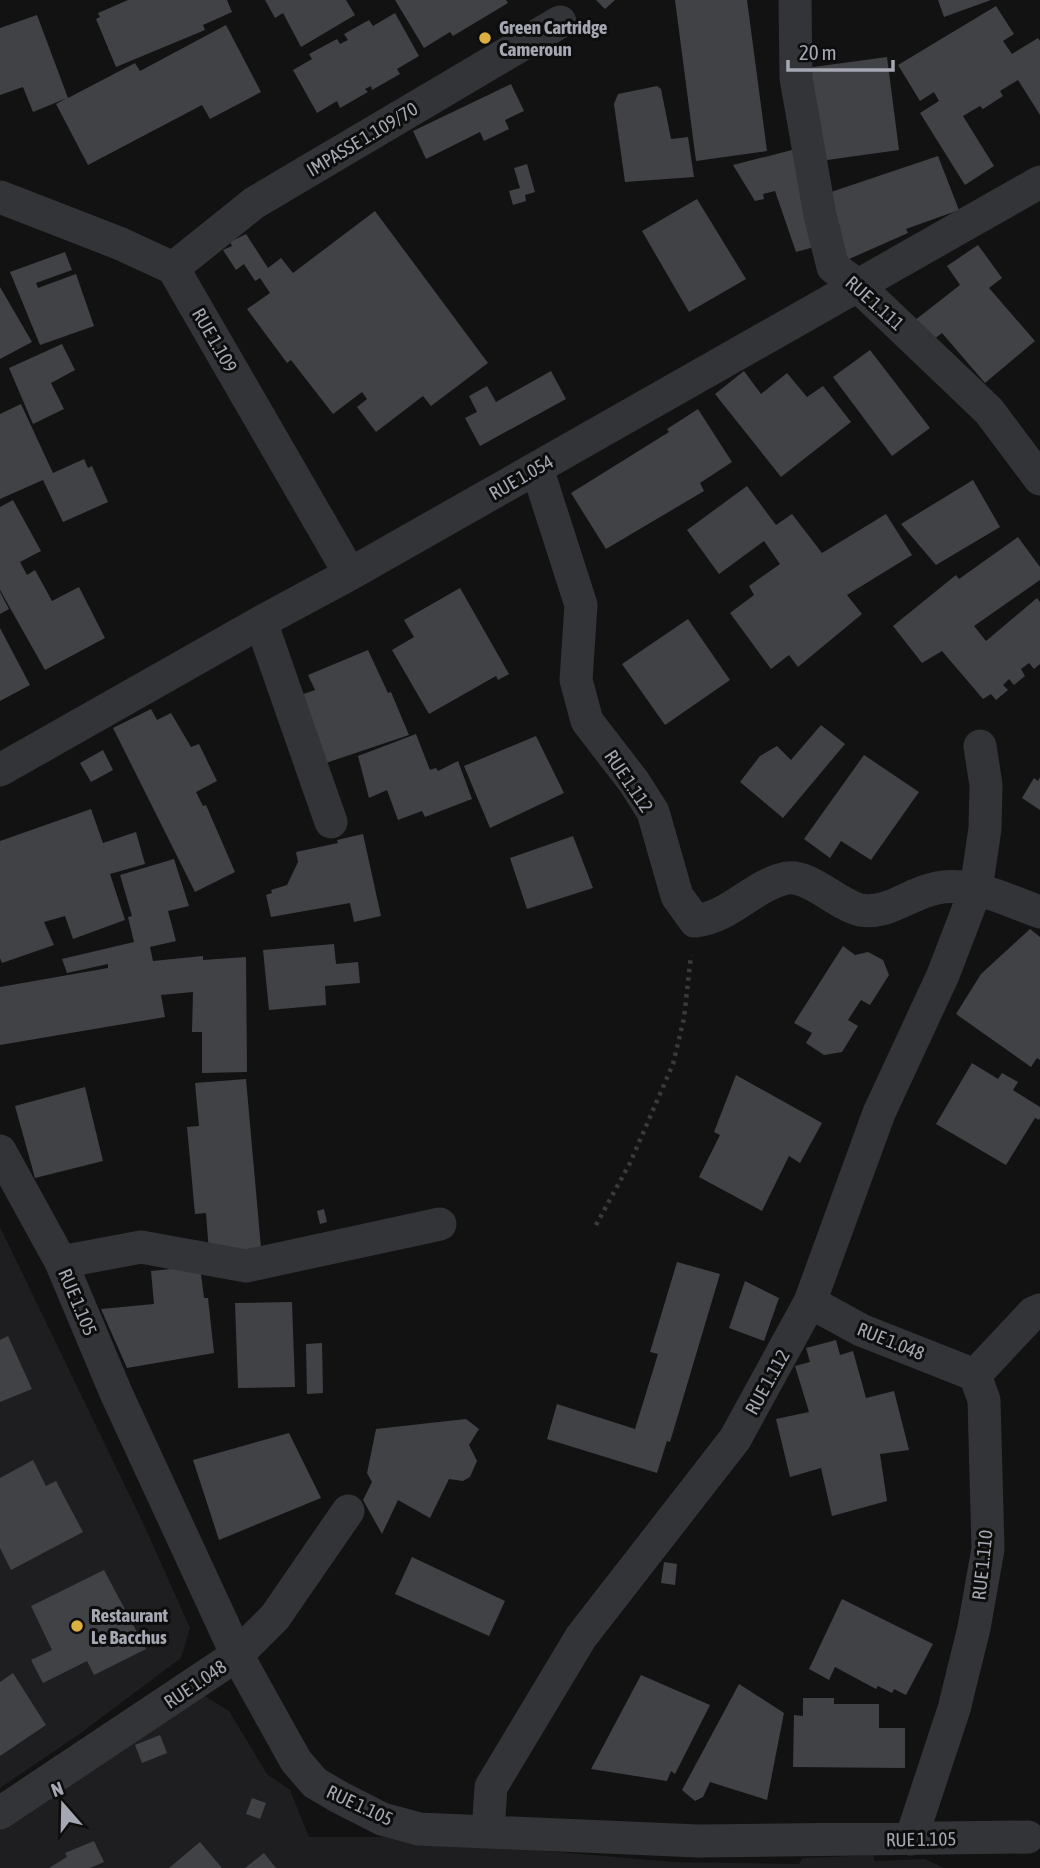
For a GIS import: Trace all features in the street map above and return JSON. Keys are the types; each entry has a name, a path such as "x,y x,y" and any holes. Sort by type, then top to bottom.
{"street":[{"name":"RUE 1.111","path":"795,0 796,78 820,215 833,267 857,285 989,411 1040,479"},
{"name":"IMPASSE 1.109/70","path":"173,268 254,203 560,22"},
{"name":"RUE 1.054","path":"0,770 1040,182"},
{"path":"0,197 121,244 173,268"},
{"name":"RUE 1.109","path":"173,268 350,574"},
{"name":"RUE 1.112","path":"537,468 581,605 576,680 587,721 634,782 653,812 677,896 695,921"},
{"path":"261,622 331,822"},
{"name":"RUE 1.112","path":"488,1832 491,1787 581,1637 735,1439 810,1303 878,1113 943,975 976,889 985,829 986,786 980,746"},
{"path":"695,921 710,919 789,877 807,881 859,910 882,909 937,888 976,889 1040,912"},
{"name":"RUE 1.105","path":"0,1151 61,1262 116,1393 237,1655 296,1761 315,1783 382,1819 419,1829 698,1841 1028,1837"},
{"path":"61,1262 141,1247 246,1266 440,1224"},
{"name":"RUE 1.048","path":"810,1303 861,1330 975,1375"},
{"path":"975,1375 1033,1313 1040,1310"},
{"name":"RUE 1.110","path":"911,1839 954,1709 974,1628 988,1549 984,1400 975,1375"},
{"name":"RUE 1.048","path":"0,1813 237,1655 275,1617 348,1511"}],"path":[{"path":"596,1225 630,1163 673,1064 684,1018 695,921"}],"shaded area":[{"path":"0,1227 144,1525 190,1628 181,1658 78,1735 0,1788"},
{"path":"205,1696 229,1711 267,1774 290,1790 309,1837 386,1837 673,1862 799,1864 802,1858 873,1855 875,1861 925,1859 944,1868 0,1868 0,1829"}],"building":[{"path":"128,0 227,0 232,12 203,25 205,30 116,67 96,19 100,17 98,13"},
{"path":"265,0 346,0 355,15 301,47 283,13 275,18"},
{"path":"395,0 506,0 508,3 453,36 450,32 424,48"},
{"path":"596,0 615,0 605,9"},
{"path":"675,0 747,0 767,151 696,161"},
{"path":"938,0 991,0 944,17"},
{"path":"996,6 1014,34 1003,41 1012,54 1038,38 1040,41 1040,115 1018,80 1000,91 1003,96 983,109 980,106 963,116 994,166 965,185 920,113 939,101 934,92 920,101 898,65"},
{"path":"395,13 419,56 397,69 400,74 372,90 371,86 365,89 368,92 340,108 337,101 317,113 293,70 312,59 309,54 337,39 340,44 348,40 344,34 369,20 373,26"},
{"path":"37,15 68,98 135,63 140,71 226,25 261,92 210,119 202,105 88,165 56,104 67,98 33,112 23,87 0,95 0,28"},
{"path":"887,57 899,150 820,161 806,68"},
{"path":"511,84 524,111 505,120 509,129 484,141 480,132 426,159 413,131"},
{"path":"657,86 661,89 671,139 688,137 694,177 625,182 614,104 618,94"},
{"path":"792,150 818,246 796,252 775,191 763,194 764,199 755,201 733,165"},
{"path":"938,156 959,210 906,229 908,233 840,263 825,194"},
{"path":"527,164 535,192 525,195 526,201 513,205 509,191 520,188 514,168"},
{"path":"697,199 746,279 689,312 642,231"},
{"path":"375,211 488,363 431,406 423,396 376,432 357,407 367,399 362,392 333,414 291,360 287,363 247,309 270,293 260,278 255,281 244,264 236,270 223,250 232,246 230,242 246,234 268,268 281,258 293,273"},
{"path":"978,245 1002,278 989,288 1035,341 985,383 942,333 929,343 914,321 960,285 947,266"},
{"path":"65,252 72,270 36,283 38,288 76,274 94,326 40,345 10,272"},
{"path":"0,287 32,342 0,359"},
{"path":"62,344 75,370 51,383 64,409 33,424 9,368"},
{"path":"870,350 930,428 892,456 833,377"},
{"path":"551,371 566,399 480,446 465,418 477,412 469,396 487,386 496,402"},
{"path":"744,371 761,394 787,373 807,397 823,386 851,422 781,477 715,394"},
{"path":"21,404 53,473 84,459 88,468 92,466 108,502 63,522 43,480 0,499 0,414"},
{"path":"698,409 732,462 700,483 704,491 606,549 571,493 669,432 667,429"},
{"path":"973,480 1000,527 936,565 901,524"},
{"path":"747,486 776,525 792,514 822,553 886,514 912,555 847,595 862,614 798,667 789,655 771,669 730,613 754,595 749,586 780,564 764,541 719,574 687,530"},
{"path":"13,500 41,551 20,562 27,575 35,570 52,601 79,587 105,638 45,670 0,590 0,507"},
{"path":"1018,537 1040,567 1040,580 974,626 986,641 1037,598 1040,602 1040,664 1034,669 1029,663 1021,669 1025,676 1014,685 1009,679 1003,685 1008,690 996,700 991,694 983,699 942,651 922,663 893,626 956,575 959,579"},
{"path":"460,588 509,674 498,680 496,676 429,714 392,650 414,637 404,620"},
{"path":"0,592 9,609 0,614"},
{"path":"688,619 730,680 665,725 622,664"},
{"path":"0,628 30,685 0,701"},
{"path":"368,650 388,693 391,692 409,735 317,766 295,697 315,690 308,675"},
{"path":"151,709 157,720 171,713 191,747 199,744 217,781 196,792 203,806 206,805 235,872 195,892 113,728"},
{"path":"821,725 845,744 783,818 740,782 760,756 777,746 791,760"},
{"path":"416,734 430,770 436,768 438,771 458,761 472,799 425,817 422,811 398,820 387,790 369,798 358,756"},
{"path":"536,736 564,793 490,828 464,766"},
{"path":"103,750 113,770 91,782 80,763"},
{"path":"864,755 919,792 871,860 841,841 830,858 804,839"},
{"path":"1040,777 1040,810 1022,798 1034,778 1038,781"},
{"path":"91,809 103,843 136,832 145,864 110,874 125,920 73,939 65,916 44,922 54,945 2,963 0,841"},
{"path":"363,834 381,916 354,922 350,903 271,917 266,895 272,893 271,890 287,885 298,862 296,852 338,843 337,840"},
{"path":"573,836 593,888 527,909 510,858"},
{"path":"174,859 189,906 168,911 176,941 150,947 153,961 203,956 203,960 246,957 247,1072 202,1073 202,1032 192,1032 193,992 161,995 165,1017 0,1045 0,987 108,968 108,964 67,973 62,959 134,942 128,917 132,916 120,875"},
{"path":"1030,929 1040,937 1040,1060 1037,1058 1031,1067 956,1014 981,974"},
{"path":"334,944 336,964 358,962 360,983 325,986 326,1005 269,1010 263,950"},
{"path":"843,946 855,955 868,952 883,960 889,975 870,1005 861,1000 848,1020 858,1026 842,1052 824,1055 806,1043 812,1033 794,1023"},
{"path":"972,1063 998,1079 1002,1073 1018,1082 1013,1090 1040,1107 1039,1120 1035,1118 1006,1165 936,1124"},
{"path":"736,1075 822,1123 800,1163 789,1156 762,1211 699,1177 720,1135 714,1132"},
{"path":"246,1079 261,1248 209,1253 206,1213 195,1214 187,1127 199,1126 195,1083"},
{"path":"85,1087 103,1161 35,1178 15,1106"},
{"path":"324,1209 327,1222 320,1224 317,1211"},
{"path":"677,1262 720,1274 670,1442 667,1441 657,1473 547,1439 557,1404 635,1429 658,1354 650,1352"},
{"path":"200,1266 204,1298 208,1298 214,1353 127,1368 101,1309 154,1304 151,1271"},
{"path":"745,1281 779,1298 764,1341 729,1328"},
{"path":"292,1302 295,1387 238,1388 235,1303"},
{"path":"8,1336 32,1389 0,1402 0,1340"},
{"path":"836,1340 840,1355 853,1351 866,1398 894,1391 909,1450 880,1454 887,1501 832,1516 821,1468 790,1477 776,1419 809,1412 795,1366 810,1362 806,1348"},
{"path":"322,1343 323,1393 307,1394 306,1344"},
{"path":"466,1419 479,1429 469,1445 477,1461 470,1477 463,1481 449,1479 430,1518 398,1500 382,1534 363,1500 372,1482 367,1473 376,1429"},
{"path":"289,1433 321,1498 219,1540 193,1460"},
{"path":"33,1460 46,1486 56,1481 83,1532 11,1570 0,1548 0,1478"},
{"path":"412,1557 505,1601 489,1636 395,1594"},
{"path":"664,1562 677,1564 675,1585 661,1583"},
{"path":"104,1570 146,1649 94,1675 87,1661 43,1683 31,1660 52,1650 31,1606"},
{"path":"842,1599 933,1644 906,1695 894,1689 892,1693 878,1686 876,1689 835,1667 829,1680 809,1669"},
{"path":"13,1673 46,1725 0,1756 0,1682"},
{"path":"641,1675 710,1705 675,1774 671,1771 667,1781 591,1769"},
{"path":"739,1684 784,1713 767,1800 710,1782 703,1797 695,1801 682,1790"},
{"path":"803,1698 834,1698 834,1704 879,1704 879,1728 905,1728 905,1768 793,1767 794,1715 803,1716"},
{"path":"160,1735 167,1753 142,1763 135,1745"},
{"path":"252,1798 266,1803 260,1819 246,1814"},
{"path":"94,1841 104,1862 90,1868 49,1868 67,1857 65,1853"},
{"path":"200,1842 222,1868 169,1868"},
{"path":"264,1853 276,1868 245,1868"}],"place":[{"name":"Green Cartridge Cameroun","path":"485,38"},
{"name":"Restaurant Le Bacchus","path":"77,1626"}]}
